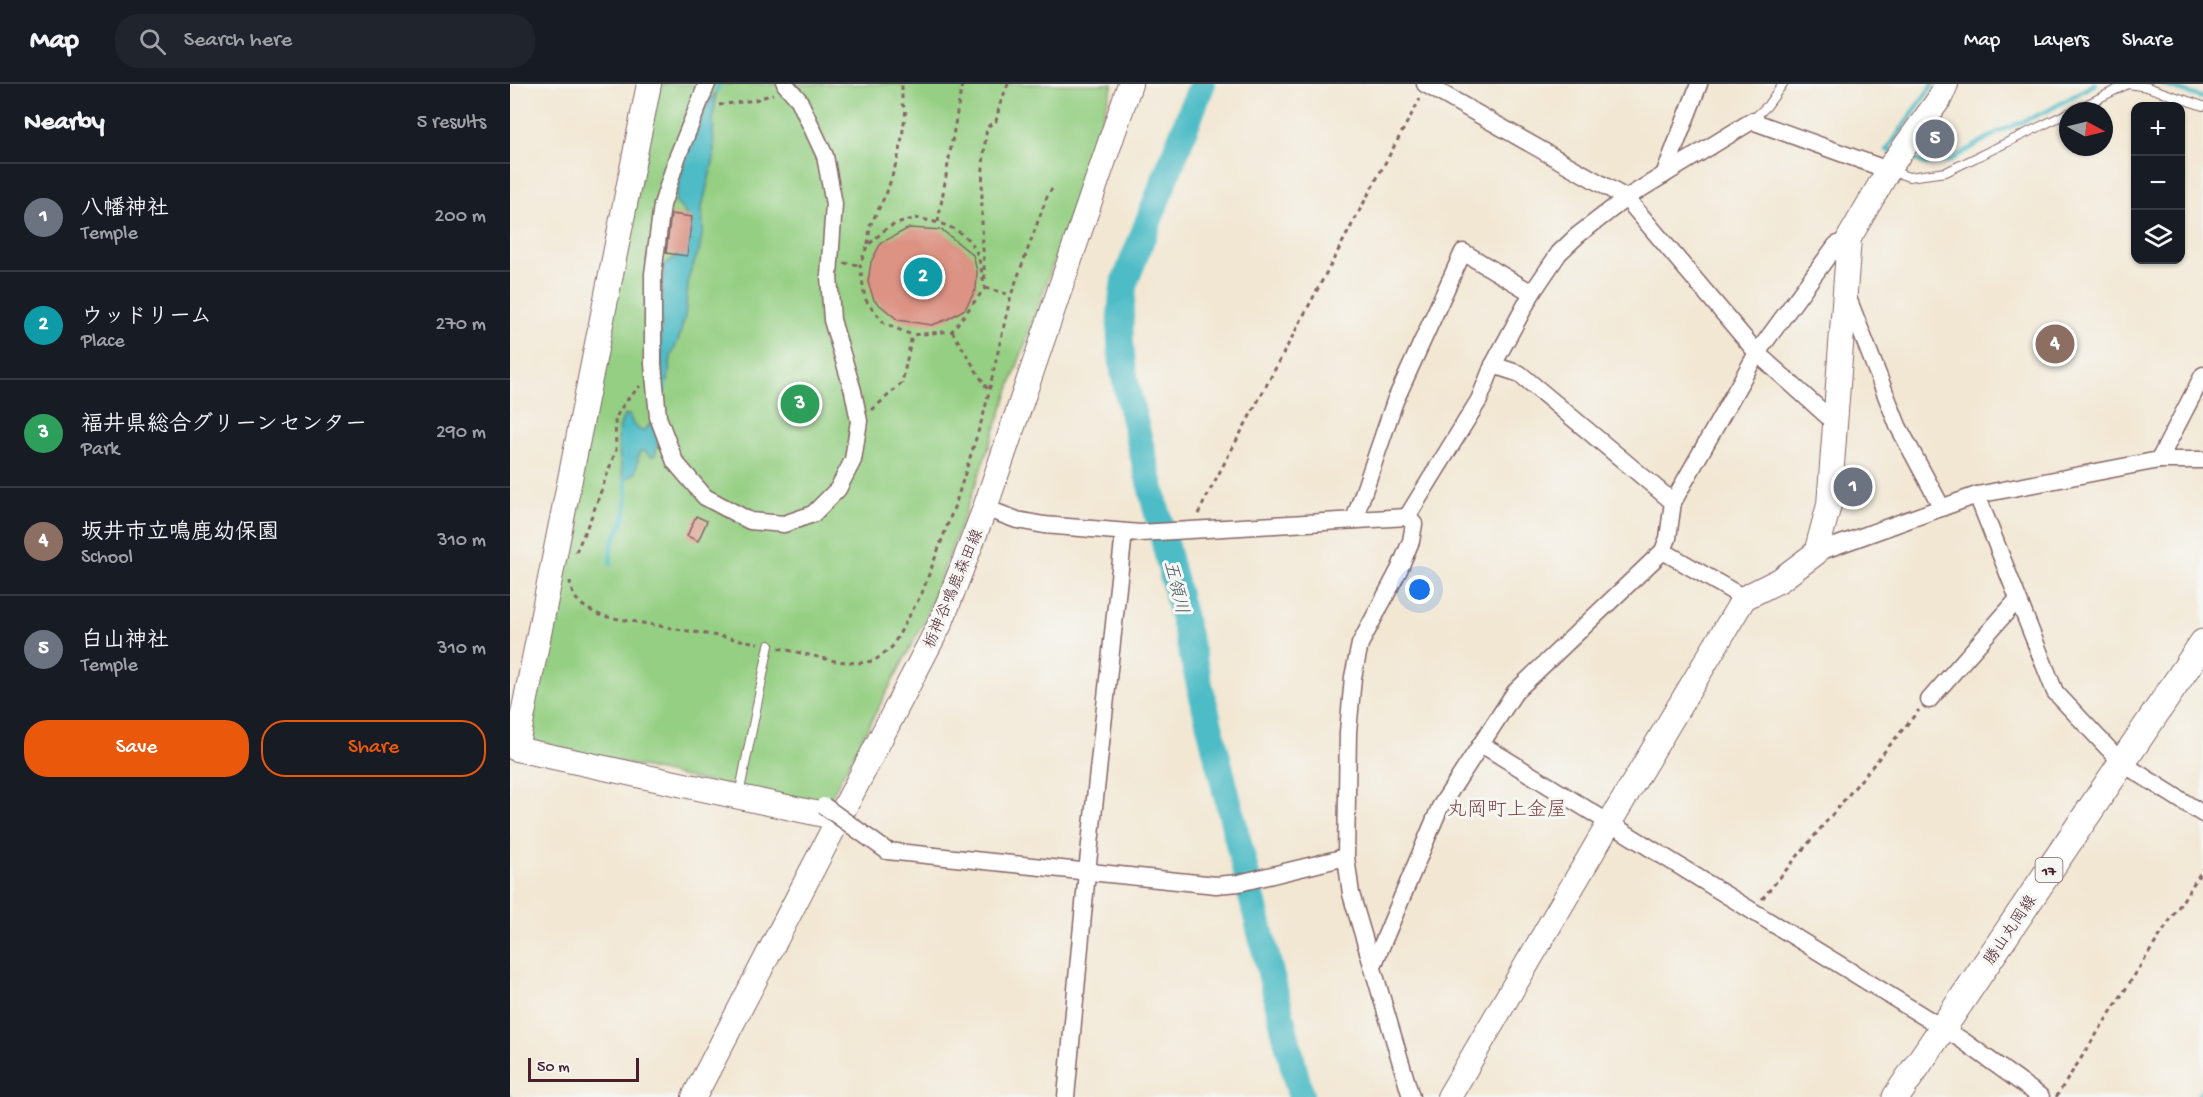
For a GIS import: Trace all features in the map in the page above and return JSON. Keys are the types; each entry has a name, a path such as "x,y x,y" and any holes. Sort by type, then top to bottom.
{"main road":[{"name":"勝山丸岡線","path":"1896,1097 2203,643"}],"street":[{"path":"649,84 513,749 738,797 831,812 887,851 1216,885 1239,883 1346,857"},
{"path":"707,84 677,158 662,206 653,274 653,364 658,417 675,462 705,497 750,521 783,524 813,514 838,489 853,460 859,421 853,391 832,321 829,276 834,204 825,156 799,100 787,86"},
{"name":"栃神谷鳴鹿森田線","path":"694,1097 831,812 941,622 985,508 1130,84"},
{"path":"1427,84 1626,198 1757,353 1835,423"},
{"path":"1664,175 1699,84"},
{"path":"1816,553 1829,505 1850,238 1888,170 1940,98 1946,84"},
{"path":"1407,517 1479,400 1493,365 1532,293 1559,253 1626,198 1752,121 1888,170"},
{"path":"1373,966 1440,807 1515,692 1663,550 1668,538 1673,502 1757,353 1836,245 1850,238"},
{"path":"1354,520 1395,401 1463,252 1532,293"},
{"path":"1845,292 1898,426 1942,508"},
{"path":"1493,365 1520,374 1673,502"},
{"path":"2159,460 2203,375"},
{"path":"1449,1097 1744,598 1780,580 1816,553 1977,495 2159,460 2203,460"},
{"path":"1977,495 2055,692 2122,763 2203,814"},
{"path":"985,508 1017,520 1044,525 1149,533 1407,517 1414,524 1411,541 1399,570 1360,644 1353,677 1348,732 1346,857 1351,894 1411,1097"},
{"path":"1066,1097 1087,872 1124,532"},
{"path":"1663,550 1744,598"},
{"path":"1927,701 2018,599"},
{"path":"1481,744 1962,1040 2041,1097"}],"lane":[{"path":"1750,122 1767,106 1783,84"},
{"path":"2091,102 2128,84 2147,87 2203,106"},
{"path":"1888,170 1909,177 1946,172 2059,117"},
{"path":"738,797 769,645"}],"path":[{"path":"902,84 902,104 906,109 900,151 887,192 870,226 867,246 860,265 865,300 884,323 912,335 952,331 985,288 981,228 982,165 987,127 996,121 1008,84"},
{"path":"938,222 962,84"},
{"path":"1190,529 1232,446 1260,398 1427,84"},
{"path":"719,105 755,100 787,86"},
{"path":"867,246 888,227 915,218 938,222 957,229 976,251 985,288"},
{"path":"985,288 1011,295"},
{"path":"952,331 989,392"},
{"path":"859,421 902,383 912,335"},
{"path":"1752,911 1927,701"},
{"path":"2056,1097 2203,869"}],"green space":[{"path":"660,84 1113,84 1064,233 925,620 831,797 819,802 703,781 536,743 525,729"}],"water":[{"path":"716,91 713,122 714,158 702,207 703,230 699,251 689,275 685,316 671,356 668,382 662,381 661,323 664,265 684,246 688,217 675,201 691,144"},
{"path":"625,415 629,415 633,424 641,431 652,422 658,440 655,456 644,451 639,452 636,472 628,478 623,478 618,446 619,430"}],"building":[{"path":"671,214 692,217 687,256 666,253"},
{"path":"909,228 942,230 973,255 977,271 976,289 965,309 932,325 898,320 874,300 868,282 871,262 881,243"},
{"path":"696,516 707,521 698,541 687,536"}],"waterway":[{"path":"716,91 720,84"},
{"name":"五領川","path":"1202,84 1124,284 1120,325 1122,363 1301,1097"},
{"path":"1893,152 1887,150 1933,84"},
{"path":"1907,156 1926,164 1949,161 1996,133 2047,111 2095,84"},
{"path":"2161,84 2203,98"},
{"path":"663,396 665,382"},
{"path":"611,564 612,544 622,525 626,508 625,478"},
{"path":"2197,1097 2203,1088"}],"place":[{"name":"白山神社","path":"1935,139"},
{"name":"ウッドリーム","path":"923,277"},
{"name":"坂井市立鳴鹿幼保園","path":"2055,344"},
{"name":"福井県総合グリーンセンター","path":"800,404"},
{"name":"八幡神社","path":"1853,487"}],"district":[{"name":"丸岡町上金屋","path":"1507,808"}]}
